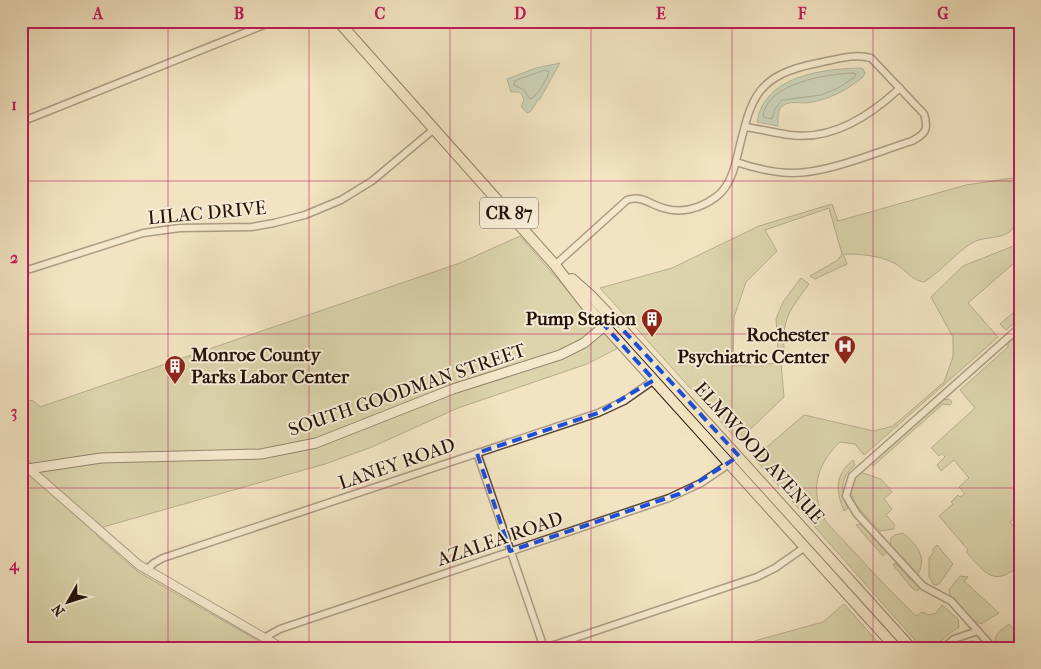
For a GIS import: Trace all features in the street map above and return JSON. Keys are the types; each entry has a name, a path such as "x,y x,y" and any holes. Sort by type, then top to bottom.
{"main road":[{"name":"ELMWOOD AVENUE","path":"338,21 555,265 585,304 609,322 738,456 911,648"},
{"name":"ELMWOOD AVENUE","path":"609,322 654,380 896,648"},
{"name":"SOUTH GOODMAN STREET","path":"26,470 101,458 261,454 316,443 453,389 560,355 584,343 609,322"}],"street":[{"path":"21,122 274,21"},
{"path":"555,265 627,200 636,197 672,210 693,209 704,205 718,196 728,185 736,162 749,109 756,96 778,76 800,66 855,56 865,56 876,62 924,114 927,123 926,131 912,141 837,165 807,172 792,173 756,169 736,162"},
{"path":"745,127 792,136 817,135 830,132 863,117 888,100 900,88"},
{"name":"LILAC DRIVE","path":"21,272 143,233 180,228 252,227 306,215 341,200 372,181 434,129"},
{"path":"993,648 951,601 923,586 857,514 846,496 852,476 1020,327"},
{"name":"LANEY ROAD","path":"146,570 163,558 614,407 654,380"},
{"path":"478,453 544,648 748,581 775,568 804,547"},
{"name":"AZALEA ROAD","path":"264,638 280,629 679,494 701,483 738,456"},
{"path":"21,462 26,470 122,552 146,570 282,648"},
{"path":"943,648 954,639 978,631"}],"highlighted area":[{"path":"613,319 739,456 679,494 510,551 477,453 598,413 654,380 605,326"}],"shaded area":[{"path":"1020,177 1021,200 1019,216 1012,230 1002,236 972,243 924,282 915,279 898,265 888,260 856,254 843,254 847,264 815,279 810,276 838,260 842,254 829,208 765,230 777,251 746,282 734,317 733,366 781,363 784,397 738,441 600,288 672,268 759,226 832,204 838,221 966,185"},
{"path":"520,236 618,348 587,364 458,408 372,447 325,464 103,527 96,535 140,573 271,648 21,648 21,475 40,471 21,454 21,404 32,400 40,407 460,263"},
{"path":"1020,240 1020,258 968,303 998,337 864,455 855,444 840,442 827,458 819,475 817,484 818,504 824,518 888,588 916,616 922,612 929,615 936,613 942,605 958,619 959,627 933,648 922,648 754,458 804,415 874,431 893,426 944,382 953,357 953,337 931,297 963,266 1016,245"},
{"path":"801,278 809,284 797,300 786,321 784,350 778,350 776,319 783,302"},
{"path":"1020,307 1020,318 1006,330 1000,324"},
{"path":"1020,331 1020,513 1010,522 1020,534 1020,539 1016,543 1020,547 1020,565 1003,576 996,577 990,575 979,566 939,516 953,504 951,502 958,495 960,497 965,494 959,487 969,478 954,460 941,471 937,465 945,457 942,453 939,456 931,448 975,408 960,390 1008,347 1008,341"},
{"path":"949,399 952,402 950,405 943,404 873,466 871,463 943,400"},
{"path":"853,460 855,465 846,475 843,485 848,508 844,511 839,497 838,484 842,472"},
{"path":"860,472 881,479 892,492 884,499 892,509 886,515 894,524 894,529 880,531 856,503 852,496 851,488"},
{"path":"862,524 887,552 883,556 856,525"},
{"path":"903,533 913,542 921,557 917,576 890,545 891,538"},
{"path":"937,545 953,564 939,584 934,585 929,577 929,558"},
{"path":"895,563 920,587 917,591 912,588 893,565"},
{"path":"960,576 968,577 964,581 999,613 981,624 973,620 950,595 949,590"},
{"path":"844,604 883,648 729,648 823,622"},
{"path":"1009,624 1020,637 1020,648 997,648 995,644 996,637"},
{"path":"970,641 979,642 984,648 962,648"}],"water":[{"path":"560,63 540,99 531,111 527,113 521,106 522,95 519,92 511,92 507,79 536,68"},
{"path":"860,68 865,73 863,77 837,94 815,102 784,105 779,112 778,126 757,122 762,107 771,94 783,85 813,73"}],"place":[{"name":"Pump Station","path":"652,338"},
{"name":"Rochester Psychiatric Center","path":"845,365"},
{"name":"Monroe County Parks Labor Center","path":"175,385"}]}
